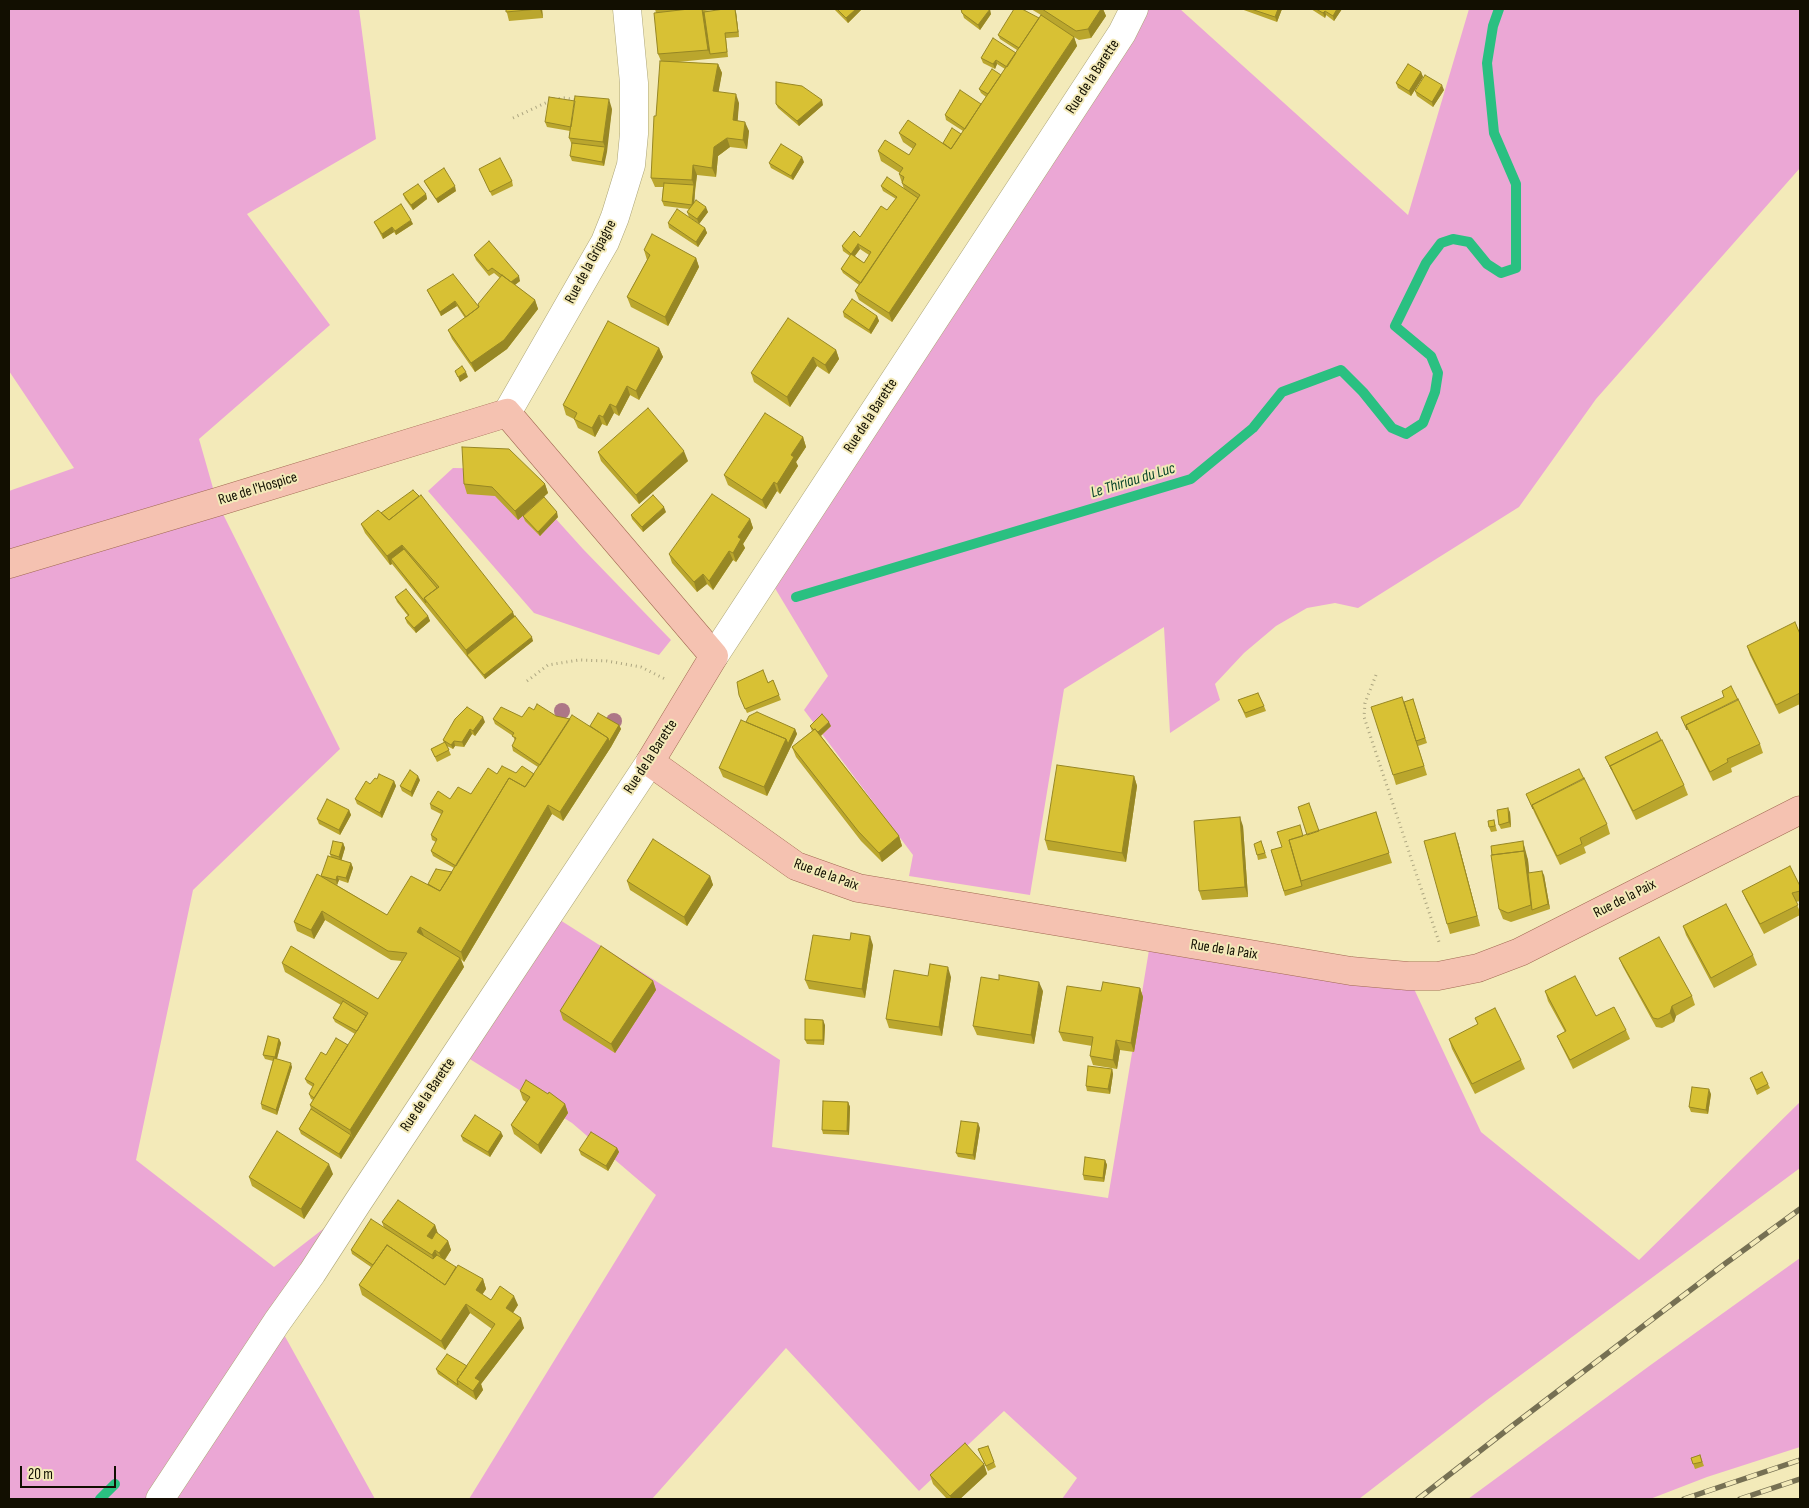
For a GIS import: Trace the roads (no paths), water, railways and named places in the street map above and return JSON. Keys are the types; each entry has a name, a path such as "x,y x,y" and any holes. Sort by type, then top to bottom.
{"main road":[{"name":"Rue de l'Hospice","path":"9,564 507,413"},
{"path":"507,413 714,656"},
{"name":"Rue de la Barette","path":"650,762 714,656"},
{"name":"Rue de la Paix","path":"650,762 796,866 858,888 1351,971 1408,976 1438,976 1478,968 1520,952 1800,810"}],"street":[{"name":"Rue de la Gripagne","path":"507,413 604,242 615,217 632,165 634,82 627,9"},
{"name":"Rue de la Barette","path":"714,656 1122,33 1134,9"},
{"name":"Rue de la Barette","path":"160,1499 650,762"}],"waterway":[{"name":"Le Thiriau du Luc","path":"796,597 1191,479 1253,428 1282,392 1341,370 1363,392 1392,428 1406,434 1423,423 1435,392 1438,373 1431,356 1395,326 1426,263 1441,243 1453,239 1469,242 1487,264 1501,273 1516,268 1516,184 1494,133 1487,63 1493,26 1499,9"},
{"name":"Le Thiriau du Luc","path":"100,1499 115,1484"}],"railway":[{"path":"1418,1499 1726,1263 1800,1209"},
{"path":"1684,1499 1800,1460"},
{"path":"1740,1499 1800,1479"}]}
